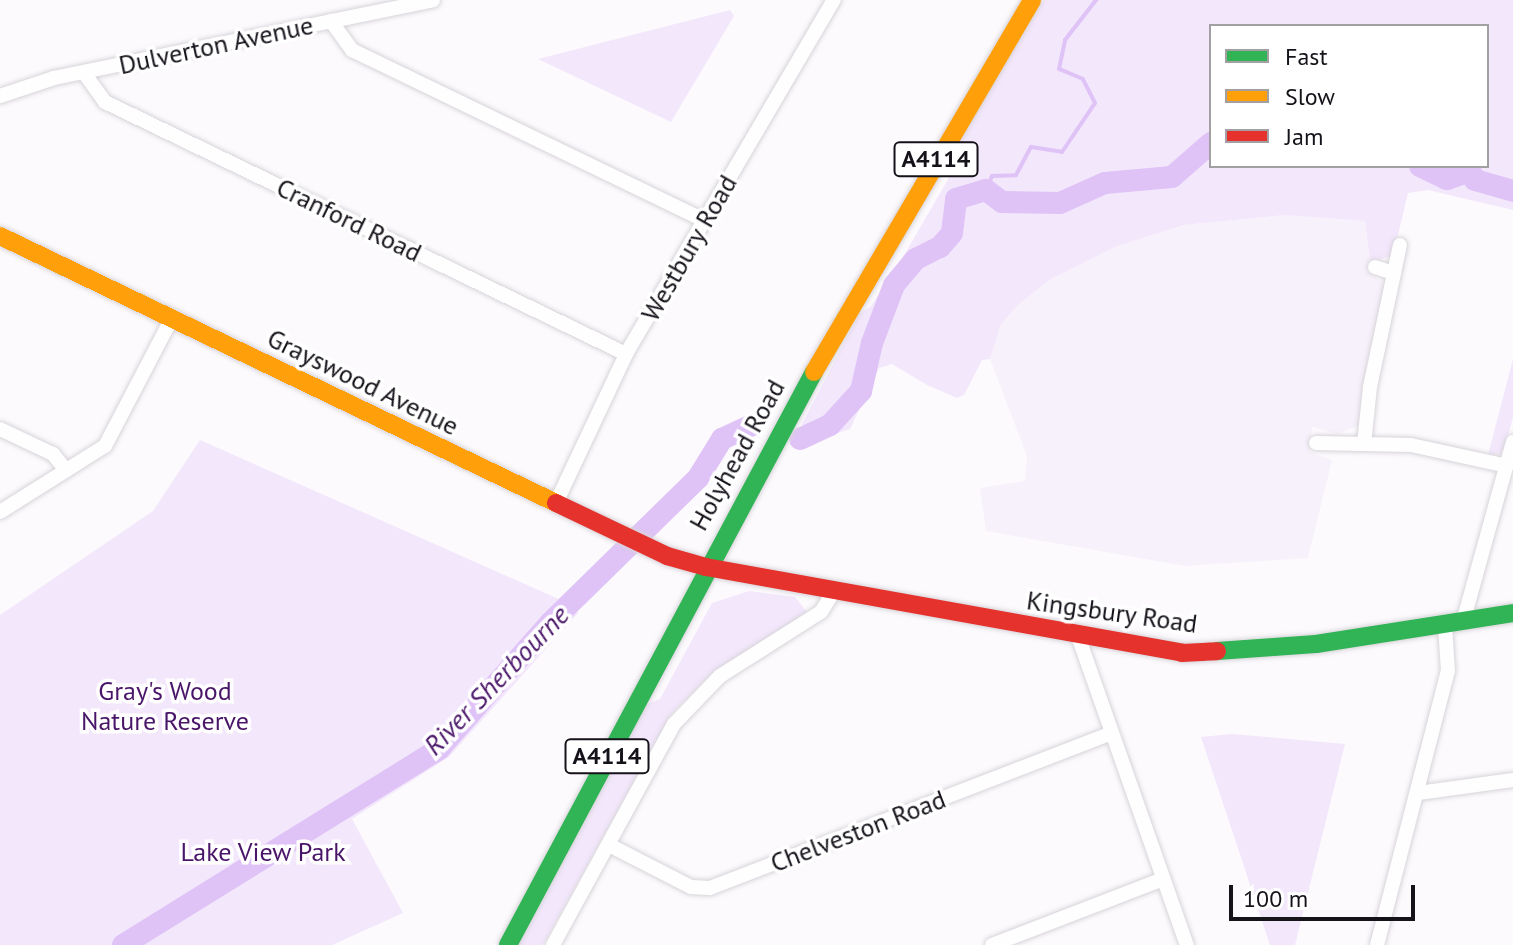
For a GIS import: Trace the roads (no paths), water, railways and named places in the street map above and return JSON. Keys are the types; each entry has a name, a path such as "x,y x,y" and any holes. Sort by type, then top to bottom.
{"main road":[{"name":"Holyhead Road","path":"508,945 775,438 1032,0"},
{"name":"Grayswood Avenue","path":"0,236 644,545 706,567"},
{"name":"Kingsbury Road","path":"706,567 833,593 1167,652 1316,644 1513,613"}],"street":[{"name":"Dulverton Avenue","path":"0,96 84,73 433,0"},
{"name":"Westbury Road","path":"556,503 626,354 834,0"},
{"path":"331,21 352,50 705,221"},
{"name":"Cranford Road","path":"84,73 105,102 626,354"},
{"path":"1364,444 1370,387 1400,245"},
{"path":"1375,267 1394,273"},
{"path":"0,512 110,439 172,318"},
{"path":"0,429 53,454 66,470"},
{"path":"1377,945 1448,671 1454,624 1513,442"},
{"path":"1316,443 1411,445 1507,466"},
{"path":"553,945 656,752 696,698 743,659 821,612 833,593"},
{"path":"1078,636 1187,945"},
{"name":"Chelveston Road","path":"609,845 691,887 710,888 1111,733"},
{"path":"1418,793 1513,780"},
{"path":"992,945 1163,879"}],"waterway":[{"path":"986,190 992,176 1016,175 1031,147 1062,152 1095,103 1083,79 1059,69 1065,40 1096,0"},
{"name":"River Sherbourne","path":"800,439 830,425 861,391 872,343 894,285 916,259 940,247 952,233 956,199 986,190 1002,202 1060,203 1105,183 1172,177 1209,145"},
{"name":"River Sherbourne","path":"1424,168 1447,179 1470,171 1475,180 1513,191"},
{"name":"River Sherbourne","path":"123,945 439,749 551,622 698,478 722,439 752,425"}],"park label":[{"name":"Gray's Wood Nature Reserve","path":"165,706"},
{"name":"Lake View Park","path":"263,852"}]}
